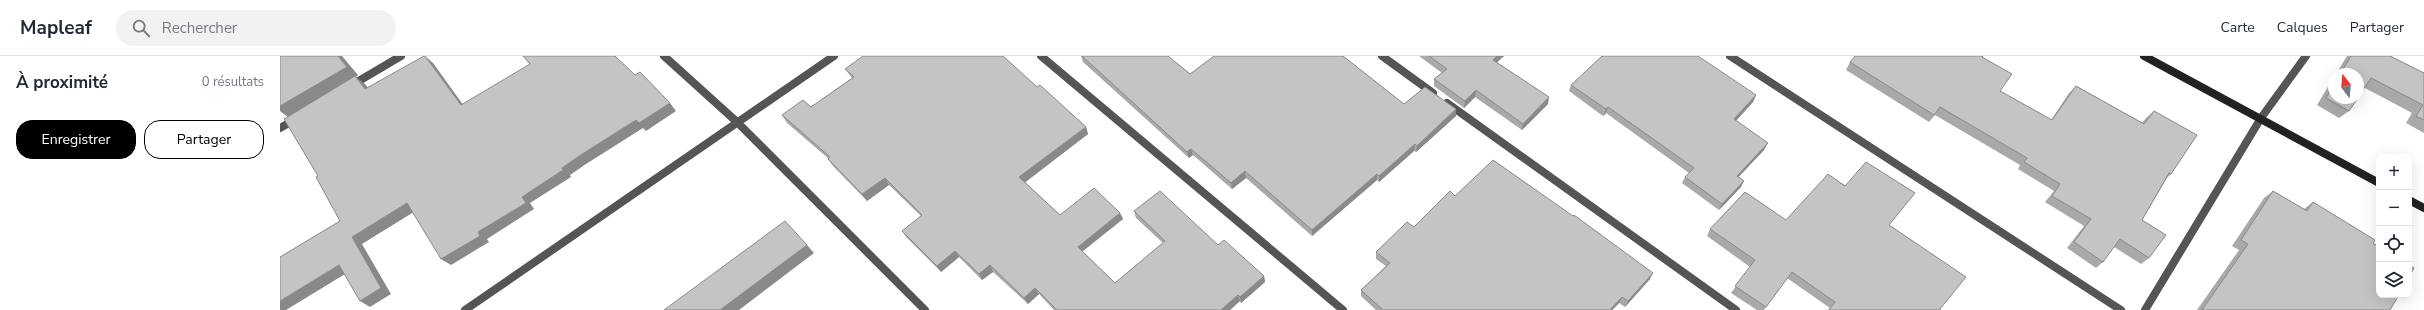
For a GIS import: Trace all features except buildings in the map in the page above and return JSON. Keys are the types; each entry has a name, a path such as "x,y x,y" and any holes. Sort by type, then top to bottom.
{"street":[{"path":"347,88 401,56"},
{"path":"664,56 737,122 925,310"},
{"path":"465,310 834,56"},
{"path":"1041,56 1343,310"},
{"path":"1382,56 1736,310"},
{"path":"1730,56 2120,310"},
{"path":"2144,56 2376,181"},
{"path":"2144,310 2261,118 2306,56"},
{"path":"280,128 300,116"},
{"path":"2412,202 2424,208"}]}
